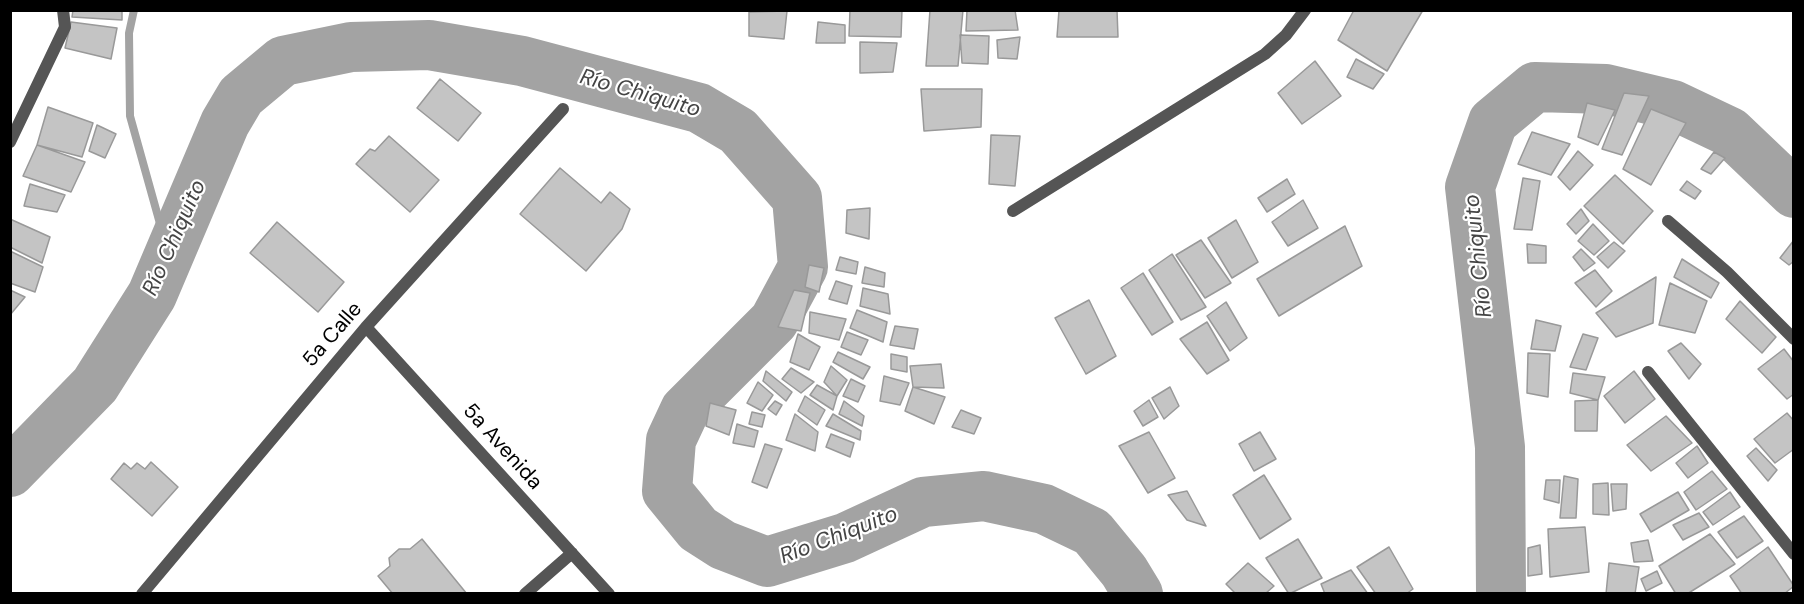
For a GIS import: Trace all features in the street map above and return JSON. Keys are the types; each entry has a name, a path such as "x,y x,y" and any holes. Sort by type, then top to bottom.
{"street":[{"path":"10,142 65,27 63,10"},
{"path":"1013,211 1265,54 1286,35 1305,10"},
{"name":"5a Calle","path":"141,594 366,327 563,109"},
{"path":"1668,221 1727,272 1794,339"},
{"name":"5a Avenida","path":"366,327 609,594"},
{"path":"1648,372 1794,554"},
{"path":"525,594 572,553"}],"building":[{"path":"73,10 122,10 122,20 72,17"},
{"path":"850,10 902,10 901,37 849,36"},
{"path":"930,10 963,10 958,66 926,66"},
{"path":"967,10 1015,10 1018,30 966,31"},
{"path":"1059,10 1117,10 1118,37 1057,37"},
{"path":"1354,10 1423,10 1387,71 1338,40"},
{"path":"787,11 784,39 749,36 749,12"},
{"path":"71,22 117,28 111,59 65,48"},
{"path":"818,22 845,25 845,43 816,43"},
{"path":"960,35 989,36 988,64 962,63"},
{"path":"1020,37 1017,59 998,58 997,40"},
{"path":"860,42 897,43 893,72 860,73"},
{"path":"1356,59 1384,74 1373,89 1347,77"},
{"path":"1315,61 1341,96 1302,124 1278,93"},
{"path":"440,79 481,113 458,141 417,108"},
{"path":"921,89 982,89 981,127 924,131"},
{"path":"1624,93 1649,96 1622,155 1602,149"},
{"path":"1587,103 1615,110 1598,145 1578,137"},
{"path":"48,107 93,123 82,157 37,145"},
{"path":"1651,109 1686,123 1651,185 1623,169"},
{"path":"97,125 116,134 105,158 89,151"},
{"path":"1532,132 1570,144 1551,175 1518,164"},
{"path":"991,135 1020,136 1015,186 989,184"},
{"path":"389,136 439,180 410,212 356,164 370,149 375,151"},
{"path":"37,145 85,162 71,192 23,176"},
{"path":"1578,151 1593,165 1570,190 1558,177"},
{"path":"1714,152 1725,158 1711,174 1701,169"},
{"path":"560,168 601,203 610,192 630,209 622,229 586,271 520,214"},
{"path":"1615,175 1653,211 1623,244 1584,206"},
{"path":"1523,178 1540,181 1532,230 1514,229"},
{"path":"1287,179 1295,194 1267,212 1258,198"},
{"path":"1687,181 1701,191 1695,199 1680,190"},
{"path":"30,184 65,195 57,212 24,206"},
{"path":"1303,200 1318,228 1288,246 1272,222"},
{"path":"870,208 869,239 846,233 847,210"},
{"path":"1581,209 1589,221 1576,234 1567,224"},
{"path":"10,219 50,237 42,263 10,247"},
{"path":"1236,220 1258,262 1232,278 1208,238"},
{"path":"277,222 344,282 318,312 250,253"},
{"path":"1593,224 1609,241 1594,255 1578,241"},
{"path":"1345,226 1362,266 1279,316 1257,279"},
{"path":"1201,240 1231,283 1205,298 1176,255"},
{"path":"1794,240 1794,261 1789,265 1780,258"},
{"path":"1614,242 1625,251 1608,268 1597,257"},
{"path":"1527,244 1546,246 1546,263 1528,263"},
{"path":"1581,249 1595,263 1584,271 1573,257"},
{"path":"10,251 43,267 35,292 10,283"},
{"path":"1172,254 1206,307 1181,320 1149,270"},
{"path":"840,257 858,262 856,274 836,270"},
{"path":"1682,259 1719,283 1711,298 1674,277"},
{"path":"809,265 824,268 819,292 805,287"},
{"path":"865,267 885,273 884,287 862,283"},
{"path":"1595,270 1612,291 1596,307 1575,283"},
{"path":"1143,273 1173,322 1152,335 1121,288"},
{"path":"1656,277 1653,323 1616,337 1596,313"},
{"path":"836,281 852,286 847,304 829,299"},
{"path":"1670,283 1707,301 1695,333 1659,325"},
{"path":"863,288 888,294 890,314 860,306"},
{"path":"10,290 25,297 10,315"},
{"path":"794,290 810,293 801,331 778,327"},
{"path":"1089,300 1116,356 1086,374 1055,318"},
{"path":"1740,301 1776,337 1762,353 1726,319"},
{"path":"1226,302 1247,338 1230,351 1207,316"},
{"path":"857,310 887,322 883,342 850,328"},
{"path":"810,312 846,319 839,340 809,333"},
{"path":"1536,320 1561,326 1555,351 1531,349"},
{"path":"1207,322 1229,360 1207,374 1180,339"},
{"path":"895,326 918,329 914,349 890,345"},
{"path":"847,332 868,340 861,355 841,347"},
{"path":"798,334 820,347 809,370 790,362"},
{"path":"1583,334 1598,338 1586,370 1570,367"},
{"path":"1681,343 1701,364 1689,379 1668,351"},
{"path":"1784,349 1794,362 1794,394 1787,399 1758,369"},
{"path":"838,352 870,367 863,379 833,362"},
{"path":"1528,353 1550,354 1548,397 1527,393"},
{"path":"891,354 907,357 907,372 891,369"},
{"path":"941,364 944,388 913,387 910,366"},
{"path":"831,366 847,380 837,396 824,382"},
{"path":"791,368 814,382 801,393 782,379"},
{"path":"766,371 792,392 786,401 763,381"},
{"path":"1634,371 1655,399 1625,423 1604,396"},
{"path":"1573,373 1605,377 1598,400 1570,393"},
{"path":"884,376 909,383 900,405 880,401"},
{"path":"851,379 865,386 858,402 843,396"},
{"path":"758,382 773,395 762,411 747,403"},
{"path":"817,385 837,396 833,410 810,395"},
{"path":"913,387 945,397 934,424 905,411"},
{"path":"1170,387 1179,406 1164,419 1152,398"},
{"path":"805,396 825,410 817,425 798,411"},
{"path":"1149,400 1158,417 1143,426 1134,411"},
{"path":"1598,400 1597,431 1575,431 1575,401"},
{"path":"775,401 782,405 776,415 768,409"},
{"path":"844,401 864,416 862,426 839,414"},
{"path":"710,403 736,410 729,435 706,426"},
{"path":"961,410 981,418 974,434 952,427"},
{"path":"752,412 765,415 762,427 749,424"},
{"path":"1787,413 1794,421 1794,449 1775,463 1754,439"},
{"path":"795,414 818,432 815,451 786,440"},
{"path":"833,414 861,431 860,440 826,426"},
{"path":"1666,416 1692,443 1651,471 1627,445"},
{"path":"737,424 758,431 754,447 733,443"},
{"path":"1149,432 1175,478 1148,493 1119,446"},
{"path":"1260,432 1276,459 1254,471 1239,444"},
{"path":"831,434 854,443 850,457 826,447"},
{"path":"765,444 782,449 767,488 752,482"},
{"path":"1697,446 1708,463 1688,478 1676,463"},
{"path":"1756,448 1777,470 1768,481 1747,456"},
{"path":"151,462 178,487 152,516 111,479 124,463 131,469 137,463 145,469"},
{"path":"1712,471 1727,489 1696,510 1684,492"},
{"path":"1264,475 1291,519 1260,539 1233,495"},
{"path":"1564,476 1578,479 1576,518 1560,518"},
{"path":"1546,480 1560,480 1559,503 1544,499"},
{"path":"1608,483 1609,515 1593,514 1593,484"},
{"path":"1611,484 1627,484 1626,509 1613,511"},
{"path":"1187,491 1206,526 1187,520 1168,495"},
{"path":"1678,492 1689,510 1651,532 1640,514"},
{"path":"1730,492 1740,507 1713,525 1703,512"},
{"path":"1699,513 1709,527 1683,540 1673,525"},
{"path":"1744,516 1763,541 1737,558 1718,532"},
{"path":"1585,527 1589,572 1550,577 1548,529"},
{"path":"1710,534 1735,564 1687,594 1676,594 1659,566"},
{"path":"422,539 467,594 393,594 378,576 390,566 389,558 399,549 410,549"},
{"path":"1298,539 1322,578 1289,594 1266,558"},
{"path":"1648,540 1653,561 1634,562 1631,543"},
{"path":"1540,545 1542,574 1528,576 1528,548"},
{"path":"1389,547 1413,589 1406,594 1376,594 1357,567"},
{"path":"1768,547 1794,586 1784,594 1742,594 1730,576"},
{"path":"1248,563 1274,586 1265,594 1236,594 1226,584"},
{"path":"1609,563 1639,567 1635,594 1606,594"},
{"path":"1351,570 1368,594 1325,594 1321,584"},
{"path":"1657,571 1662,583 1646,591 1641,579"}],"waterway":[{"path":"134,10 129,33 130,116 169,256"},
{"name":"Río Chiquito","path":"10,472 95,385 152,295 225,123 241,96 283,61 351,47 429,45 522,61 699,108 738,131 797,198 803,267 774,321 685,410 671,440 667,491 698,529 723,545 767,562 845,538 923,502 984,496 1044,509 1092,532 1124,571 1138,594"},
{"name":"Río Chiquito","path":"1501,594 1500,447 1470,187 1493,122 1535,87 1606,89 1673,105 1730,132 1794,193"}]}
